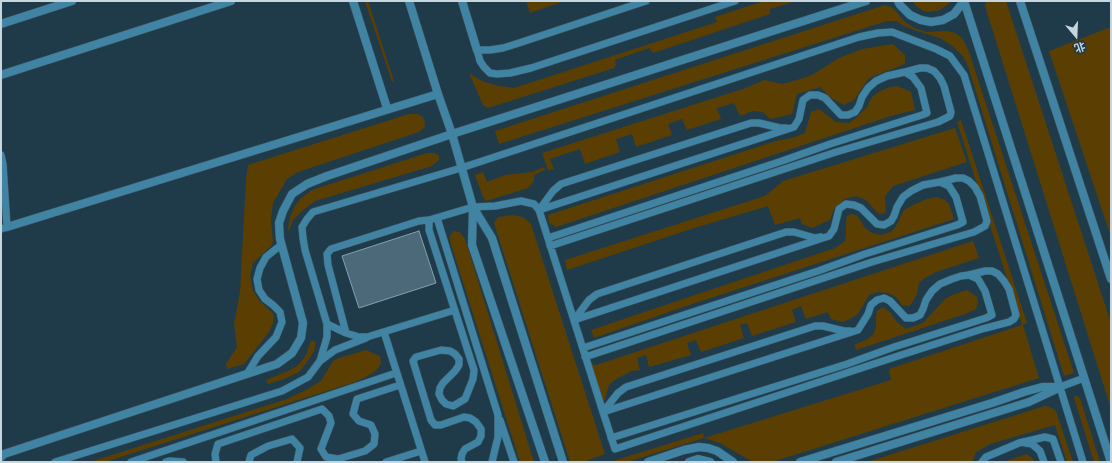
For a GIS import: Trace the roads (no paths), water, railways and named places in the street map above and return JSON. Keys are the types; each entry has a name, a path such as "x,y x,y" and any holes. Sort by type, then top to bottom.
{"street":[{"path":"1,24 72,1"},
{"path":"1,74 231,1"},
{"path":"353,1 387,108"},
{"path":"408,1 452,134 473,207 492,238 564,462"},
{"path":"462,1 477,50"},
{"path":"1,458 4,454 277,364 292,353 301,338 303,323 281,245 279,223 283,211 292,194 307,184 452,134 866,1"},
{"path":"898,1 910,15 921,20 931,22 943,20 954,14 964,1"},
{"path":"964,1 1111,462"},
{"path":"1020,1 1111,279"},
{"path":"4,228 387,108 438,94"},
{"path":"473,207 472,245 545,462"},
{"path":"800,462 1042,387 1060,387"},
{"path":"836,462 1029,402 1060,387"},
{"path":"648,462 684,450 699,447 708,448 733,462"},
{"path":"688,462 698,459 710,462"}],"lane":[{"path":"646,1 518,43 496,49 477,50 480,61 484,68 490,73 510,73 531,68 736,1"},
{"path":"320,361 327,337 327,324 305,250 302,227 313,212 461,168 858,37 878,32 892,32 950,56 964,75 1083,462"},
{"path":"539,210 794,127 799,119 803,100 810,95 818,95 825,98 841,115 848,115 855,112 868,88 876,81 887,76 920,68 928,68 934,71 940,78 952,112 950,116 938,122 843,150 550,246"},
{"path":"548,238 927,113 921,88 913,77 905,72"},
{"path":"539,210 553,190 561,184 751,123 780,128 794,127"},
{"path":"1,155 3,164 4,228"},
{"path":"574,320 829,236 834,229 839,209 846,204 861,208 877,224 884,225 890,222 903,197 923,185 956,178 963,178 975,187 980,196 987,221 985,226 974,232 872,262 585,357"},
{"path":"583,348 818,271 865,254 931,234 963,222 956,197 949,186 940,182"},
{"path":"346,332 328,265 327,254 331,249 419,221 437,218 473,207 495,206 521,200 534,204 539,210 585,357 615,449 895,357 982,329 1009,322 1014,319 1016,315 1009,289 1004,281 998,274 992,271 985,271 952,279 940,284 932,291 926,300 920,315 913,318 906,318 890,301 884,298 877,300 871,305 868,314 858,330 603,412"},
{"path":"437,218 514,462"},
{"path":"429,220 429,230 474,370 473,379 464,399 460,403 453,406 446,404 439,394 443,383 455,372 459,365 455,354 450,351 441,350 416,357 413,361 431,420 435,425 441,425 464,417 470,418 476,422 481,429 481,436 478,442 465,449 462,454 462,462"},
{"path":"574,320 589,300 596,294 604,291 786,232 794,232 815,238 829,236"},
{"path":"247,374 258,356 276,337 282,322 280,312 265,299 259,290 257,279 260,268 266,258 281,245"},
{"path":"611,438 847,364 894,347 986,318 992,315 985,291 978,279 969,275"},
{"path":"55,462 282,391 308,377 320,361 335,350 367,337 455,310"},
{"path":"327,324 359,337 367,337"},
{"path":"603,412 618,393 626,387 808,328 823,326 844,331 858,330"},
{"path":"384,332 425,462"},
{"path":"130,462 396,373"},
{"path":"1060,387 1084,378"},
{"path":"216,462 215,454 218,444 322,409 329,416 331,423 321,450 326,457 338,459 365,451 374,444 375,434 370,425 359,421 353,414 357,399 400,384"},
{"path":"492,462 498,437 498,415"},
{"path":"982,462 986,457 1019,443 1045,437 1053,440 1061,462"},
{"path":"249,462 251,454 268,446 292,439 300,448 297,462"},
{"path":"1019,443 1032,444 1040,451 1044,462"},
{"path":"386,462 421,451"},
{"path":"166,462 170,460 183,462"}]}
